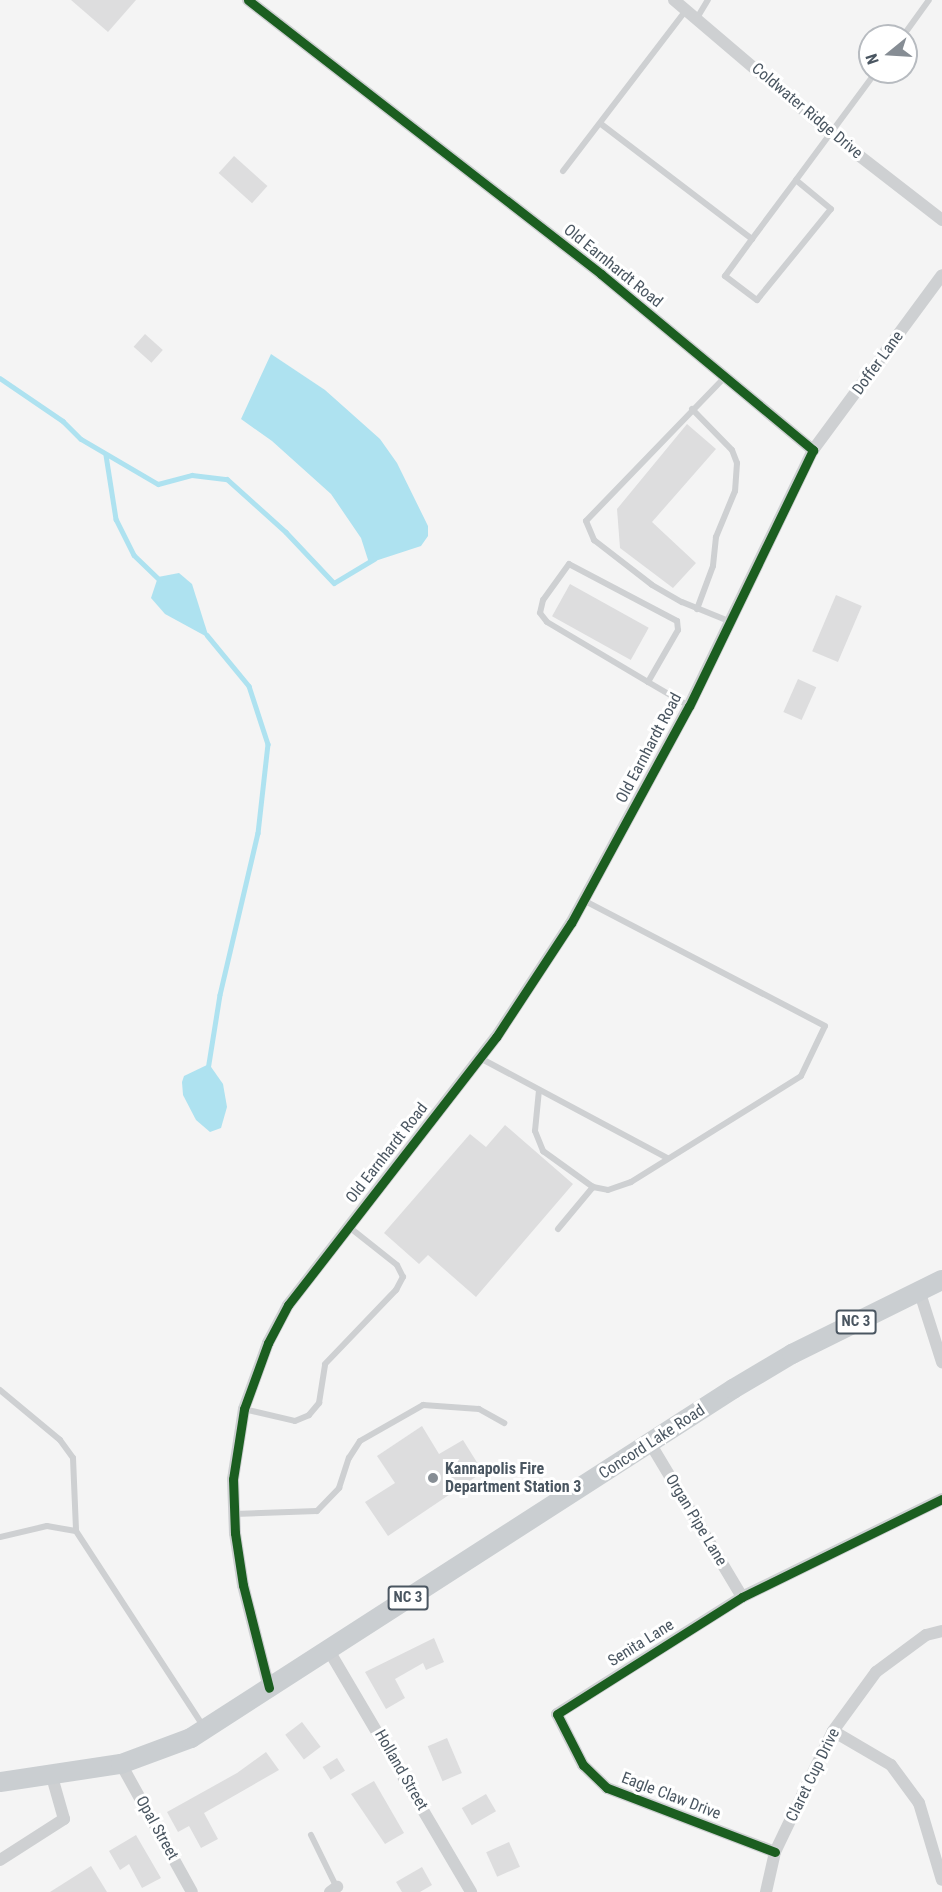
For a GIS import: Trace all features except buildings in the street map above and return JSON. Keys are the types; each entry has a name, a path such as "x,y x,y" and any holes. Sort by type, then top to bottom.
{"main road":[{"name":"Concord Lake Road","path":"0,1782 52,1777 121,1764 160,1751 204,1729 792,1354 942,1280"}],"street":[{"name":"Old Earnhardt Road","path":"248,0 601,274 813,450 689,706 583,900 480,1058 288,1305 259,1363 244,1409 233,1479 234,1514 243,1585 268,1688"},
{"name":"Coldwater Ridge Drive","path":"675,0 830,133 942,220"},
{"name":"Doffer Lane","path":"813,450 942,275"},
{"path":"919,1290 942,1362"},
{"name":"Organ Pipe Lane","path":"650,1443 742,1597"},
{"name":"Senita Lane","path":"556,1714 742,1597 942,1499"},
{"name":"Claret Cup Drive","path":"766,1892 775,1852 833,1731 876,1672 926,1635 942,1631"},
{"name":"Holland Street","path":"328,1649 471,1892"},
{"name":"Eagle Claw Drive","path":"556,1714 583,1765 607,1788 775,1852"},
{"path":"833,1731 891,1765 920,1803 942,1880"},
{"name":"Opal Street","path":"121,1764 192,1892"},
{"path":"0,1860 64,1819 52,1777"}],"lane":[{"path":"697,18 708,0"},
{"path":"912,24 929,0"},
{"path":"564,171 686,9"},
{"path":"796,180 831,209 757,300 725,276 867,84"},
{"path":"601,124 752,239"},
{"path":"725,376 586,521 594,540 652,585 697,609 731,622"},
{"path":"692,409 732,450 738,472 734,497 716,537 713,566 697,609"},
{"path":"648,682 678,630 677,621 569,564 543,600 540,613 547,622 648,682 689,706"},
{"path":"539,1090 535,1131 543,1151 593,1187 608,1190 631,1182 801,1076 825,1026 583,900"},
{"path":"480,1058 667,1158"},
{"path":"558,1229 593,1187"},
{"path":"244,1409 295,1421 309,1415 319,1403 325,1364 396,1290 403,1277 397,1265 349,1227"},
{"path":"0,1390 60,1440 73,1458 76,1531 204,1729"},
{"path":"234,1514 317,1511 339,1488 349,1458 360,1441 423,1405 479,1409 504,1423"},
{"path":"0,1537 47,1526 76,1531"},
{"path":"310,1834 336,1890"}],"water":[{"path":"271,354 325,390 380,439 397,463 428,526 428,536 421,546 369,563 361,538 331,494 272,441 241,419"},
{"path":"179,573 192,584 209,638 165,614 151,598 158,577"},
{"path":"209,1064 223,1084 227,1107 221,1128 210,1132 196,1120 183,1095 182,1082 184,1076"}],"waterway":[{"path":"0,378 63,421 81,439 158,484 192,475 227,479 286,532 334,583 374,559"},
{"path":"106,455 116,519 134,555 160,580"},
{"path":"207,635 249,686 268,744 258,833 220,995 208,1070"}],"cycle path":[{"path":"248,0 601,274 813,450 689,706 571,923 496,1037 288,1305 268,1343 244,1409 233,1479 235,1533 243,1585 269,1688"},
{"path":"775,1852 607,1788 583,1765 557,1714 742,1597 942,1499"}],"place":[{"name":"Kannapolis Fire Department Station 3","path":"433,1478"}]}
